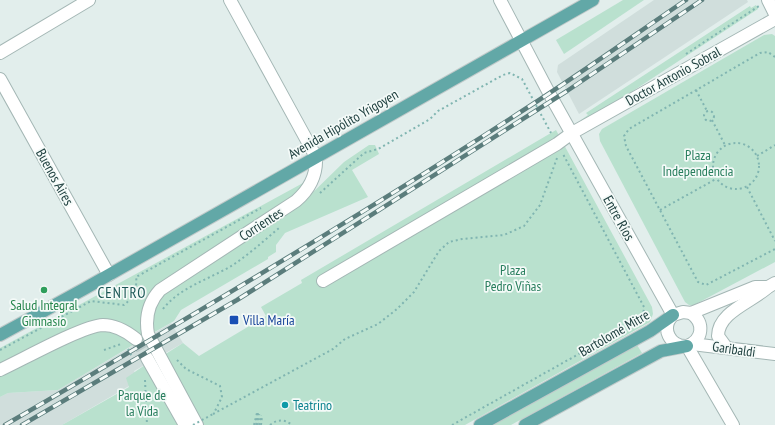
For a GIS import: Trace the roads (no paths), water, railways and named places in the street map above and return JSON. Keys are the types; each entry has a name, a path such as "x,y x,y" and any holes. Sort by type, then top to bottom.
{"main road":[{"name":"Avenida Hipólito Yrigoyen","path":"0,335 109,275 593,0"},
{"name":"Bartolomé Mitre","path":"480,425 650,331 673,315"},
{"path":"525,425 661,350 690,345"}],"street":[{"path":"0,53 89,0"},
{"path":"230,0 316,157"},
{"name":"Entre Ríos","path":"500,0 521,41 673,315"},
{"path":"768,0 775,14"},
{"name":"Doctor Antonio Sobral","path":"324,281 558,146 572,133 775,19"},
{"name":"Buenos Aires","path":"0,79 109,275"},
{"name":"Corrientes","path":"197,425 148,334 147,320 151,302 160,290 301,197 312,181 317,168 316,157"},
{"name":"Bartolomé Mitre","path":"673,315 683,312 691,313 755,287 772,285"},
{"name":"Bartolomé Mitre","path":"726,347 718,336 722,321 736,309 759,296 772,285"},
{"path":"673,315 667,327 668,337 678,345 690,345 700,336 701,331 699,320 691,313"},
{"path":"0,370 70,337 100,325 118,328 136,339"},
{"path":"690,345 733,425"},
{"name":"Garibaldi","path":"690,345 726,347 775,354"},
{"path":"147,358 185,425"}],"tunnel":[{"path":"136,339 147,358"}],"railway":[{"path":"5,425 206,307 405,186 555,90 686,0"},
{"path":"22,425 237,300 567,91 702,0"}],"place":[{"name":"Salud Integral Gimnasio","path":"44,290"},
{"name":"Villa María","path":"234,320"},
{"name":"Teatrino","path":"285,405"}],"district":[{"name":"CENTRO","path":"122,293"}],"park label":[{"name":"Plaza Independencia","path":"698,164"},
{"name":"Plaza Pedro Viñas","path":"513,278"},
{"name":"Parque de la Vida","path":"142,404"}]}
